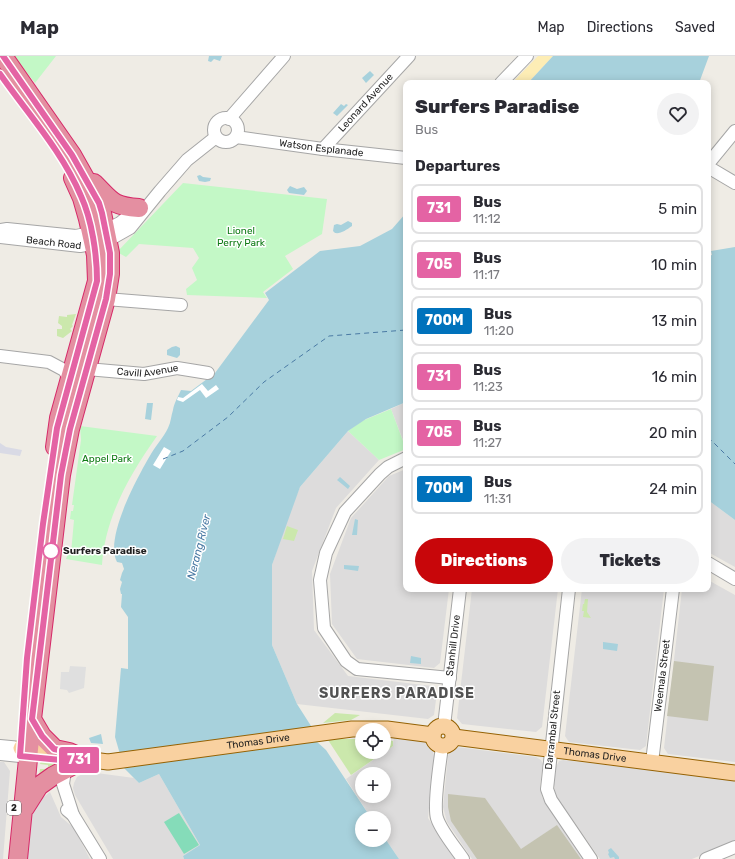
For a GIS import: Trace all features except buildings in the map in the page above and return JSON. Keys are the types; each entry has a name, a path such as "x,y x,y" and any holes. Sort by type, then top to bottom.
{"highway":[{"name":"2","path":"3,56 72,155 99,203 97,281 57,428 43,524 27,658 23,811 18,859"},
{"name":"2","path":"0,74 65,164 82,198 111,264 106,299 70,429 62,470 32,719 24,752 8,859"},
{"path":"82,171 113,202 123,206 139,208"},
{"path":"27,658 32,657 35,653 42,598 47,588"},
{"path":"32,719 42,736 54,749 69,752 84,759"},
{"path":"23,811 32,795 40,786 53,776 84,759"}],"main road":[{"name":"Thomas Drive","path":"24,752 71,761 84,759 108,762 320,732 370,728 444,733 551,750 735,773"},
{"path":"442,747 445,747 451,743 444,733"}],"street":[{"path":"229,119 284,56"},
{"name":"Leonard Avenue","path":"323,149 409,56"},
{"path":"504,80 527,56"},
{"path":"222,119 229,119 237,125 238,131 236,137 228,142 221,141 216,137 214,131 217,123 222,119"},
{"path":"711,162 735,131"},
{"path":"99,237 130,228 187,160 216,137"},
{"name":"Watson Esplanade","path":"236,137 323,149 403,158"},
{"path":"711,168 735,183"},
{"path":"99,237 125,220 160,191"},
{"name":"Beach Road","path":"0,230 7,229 99,237"},
{"name":"Beach Road","path":"0,237 80,246 99,237"},
{"path":"106,299 181,305"},
{"path":"0,356 50,362 64,370 70,380"},
{"name":"Cavill Avenue","path":"87,369 144,374 177,368 208,373"},
{"path":"403,460 384,470 345,512 326,553 320,580 324,628 346,661 357,669 450,678"},
{"path":"711,565 735,579"},
{"name":"Stanhill Drive","path":"444,733 460,592"},
{"name":"Darrambal Street","path":"569,592 547,783 548,794 591,859"},
{"name":"Weemala Street","path":"652,762 673,592"},
{"path":"0,746 24,752"},
{"path":"442,747 436,815 442,828 463,859"},
{"path":"0,754 24,752"},
{"path":"64,770 63,784 70,813 100,859"},
{"path":"706,859 735,847"}],"shaded area":[{"path":"403,403 403,440 391,409"},
{"path":"348,431 379,460 336,508 312,571 314,630 348,676 432,686 437,692 434,715 428,719 297,704 272,645 272,565 289,514 300,487"},
{"path":"0,443 6,447 22,450 20,456 0,453"},
{"path":"403,470 403,592 449,592 440,663 434,668 357,659 332,624 330,574 351,518 389,476"},
{"path":"711,502 735,520 735,567 711,554"},
{"path":"711,582 735,595 735,762 668,754 664,748 682,592 711,592"},
{"path":"472,592 558,592 542,727 536,732 462,724 457,718"},
{"path":"582,592 664,592 646,746 640,750 569,742 565,736"},
{"path":"674,661 714,666 708,721 667,716"},
{"path":"70,666 86,667 84,688 69,693 67,690 60,689 61,672 69,672"},
{"path":"394,735 424,741 429,744 433,750 434,757 428,818 455,859 399,859 391,847 391,811 367,811 361,803 391,803 391,767 363,767 374,759 391,759 391,747 393,746"},
{"path":"457,747 536,757 541,760 543,764 540,786 542,797 583,859 472,859 447,822 443,807 448,756 449,753"},
{"path":"563,760 735,780 735,841 692,859 600,859 555,794 554,784 556,767 559,761"},
{"path":"0,762 4,762 10,771 3,859 0,859"},
{"path":"89,772 134,778 139,783 159,774 200,845 183,856 184,859 113,859 75,795 73,788 77,777"},
{"path":"355,773 355,793 346,779"},
{"path":"50,792 61,817 74,828 90,859 25,859 30,815 35,804"},
{"path":"448,794 485,798 521,849 557,825 581,859 477,859 451,821 448,807"}],"green space":[{"path":"14,56 56,56 35,83"},
{"name":"Lionel Perry Park","path":"183,183 327,199 322,234 285,256 293,269 263,292 267,298 187,295 186,289 197,280 192,268 199,258 193,248 139,244 126,257 117,252"},
{"path":"76,314 72,325 73,326 70,329 72,331 63,338 57,336 57,329 62,329 62,326 58,323 59,316 67,317 67,315"},
{"path":"391,409 403,441 403,450 379,460 348,431 362,421"},
{"name":"Appel Park","path":"80,426 157,436 137,465 120,497 108,530 102,565 66,559 68,554 71,553 74,520 70,519 71,511 73,511 74,505 72,505 81,440"},
{"path":"287,526 298,530 294,541 283,539"},
{"path":"585,599 588,599 587,612 591,618 583,617 584,611 582,611"},
{"path":"335,713 360,715 351,720 323,723"},
{"path":"355,739 355,759 374,759 363,767 355,767 355,772 351,775 328,740 325,740"},
{"path":"391,741 393,741 393,746 391,747"},
{"path":"41,761 56,763 58,765 39,776 40,769 48,769 48,765 40,764"},
{"path":"179,813 199,845 184,854 164,822"}],"sand":[{"path":"538,56 553,56 531,80 515,80"}],"water":[{"path":"209,56 222,56 220,61 214,59 211,62 208,61"},
{"path":"553,56 709,56 700,80 531,80"},
{"path":"370,71 374,75 366,83 362,78"},
{"path":"341,104 344,106 346,104 348,105 337,116 333,113"},
{"path":"200,175 211,178 210,181 199,181 197,176"},
{"path":"290,186 297,189 304,187 307,191 304,195 289,193 287,190"},
{"name":"Nerang River","path":"403,216 403,403 366,419 348,431 300,487 272,565 272,645 297,704 320,740 316,741 326,750 355,794 355,803 361,803 366,811 355,811 355,847 391,847 399,859 184,859 183,856 200,845 159,774 139,783 124,768 115,737 121,668 128,669 128,617 121,607 122,594 120,589 122,582 120,580 124,569 122,563 117,562 114,551 115,538 119,523 124,507 138,477 170,424 174,405 181,390 191,391 215,373 269,300 265,293 320,251 360,246 392,229"},
{"path":"348,221 352,223 352,226 339,233 335,233 333,231 334,225 341,225"},
{"path":"735,247 735,520 711,502 711,251"},
{"path":"176,346 180,348 180,355 177,358 167,355 167,350"},
{"path":"147,403 153,403 151,420 145,419"},
{"path":"340,477 350,486 348,489 337,480"},
{"path":"355,519 358,520 357,535 352,535"},
{"path":"344,565 359,566 358,571 344,569"},
{"path":"603,642 618,644 617,651 603,649"},
{"path":"411,656 421,658 421,664 410,663"},
{"path":"101,734 103,744 91,743 89,738"},
{"path":"611,848 619,859 615,859 614,857 610,858 608,850"}],"pier":[{"path":"202,384 208,391 216,385 219,389 206,398 200,390 183,402 177,400 178,397 183,398"},
{"path":"164,447 171,451 160,469 153,465"}],"ferry route":[{"path":"163,459 183,451 228,417 264,382 329,336 403,330"},
{"path":"711,440 735,464"}],"bus line":[{"name":"731","path":"0,74 46,136 74,180 86,209 97,262 97,281 57,428 43,524 27,658 20,756 71,761 84,759 69,752 54,749 42,736 32,719 61,475 70,429 106,299 111,264 110,253 99,203 82,171 3,56"}],"place":[{"name":"Surfers Paradise","path":"51,551"}],"district":[{"name":"SURFERS PARADISE","path":"397,693"}]}
